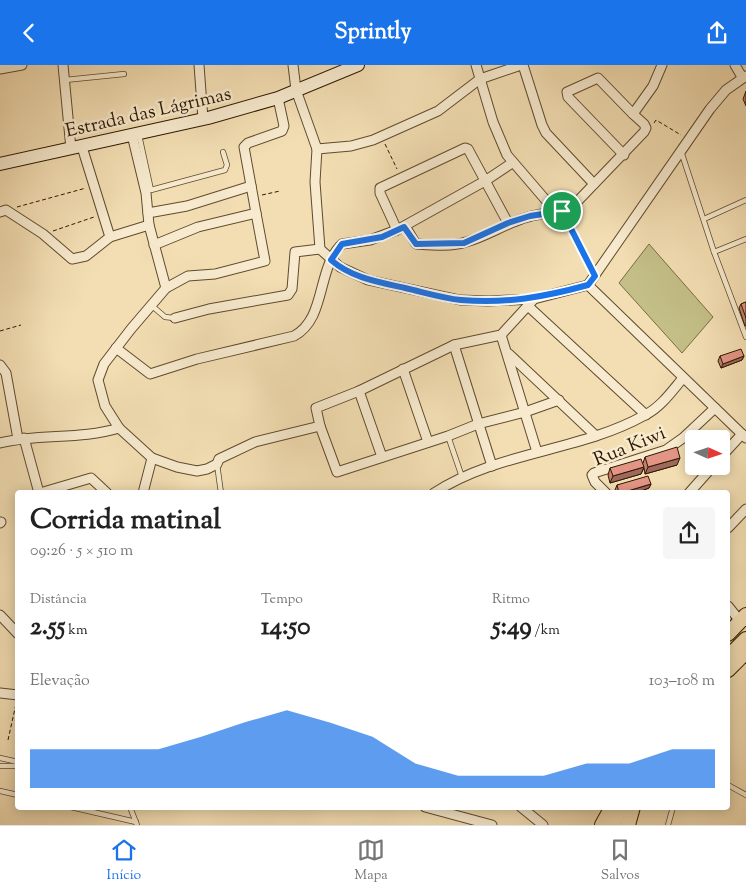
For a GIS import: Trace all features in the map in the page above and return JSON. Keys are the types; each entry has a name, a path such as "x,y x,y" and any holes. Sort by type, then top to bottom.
{"main road":[{"name":"Estrada das Lágrimas","path":"0,164 203,119 278,98 346,67 358,65"},
{"path":"730,632 744,622"},
{"path":"730,655 746,639"},
{"path":"730,668 746,652"},
{"path":"602,825 610,810"},
{"path":"614,825 618,810"},
{"path":"628,825 632,810"}],"street":[{"path":"0,69 22,65"},
{"path":"63,65 77,148 94,186 110,237"},
{"path":"199,65 203,119"},
{"path":"293,65 296,90 317,149 315,182 320,249 340,267 368,280 460,300 488,301 534,299 588,285 710,109 726,90 744,76 735,65"},
{"path":"476,65 498,137 512,163 559,211"},
{"path":"317,149 351,147 381,136 438,111 480,79 522,65 546,133 594,184"},
{"path":"633,114 653,86 662,65"},
{"path":"508,223 466,148 379,189 401,228 416,244 469,241 508,223 573,206 624,155 644,132 645,126 598,78 569,90 567,93 568,97 624,155"},
{"path":"278,98 284,126 282,131 248,143 244,147 265,261 215,274 188,276 166,288 104,364 98,380 105,406 119,428 152,458 177,467 197,471 207,469 255,442 320,426"},
{"path":"135,134 146,193 149,225 166,288"},
{"path":"116,348 147,373 153,374 197,359 294,336 302,332 309,323 331,260 342,244 370,240 401,228 486,181 512,163"},
{"path":"148,213 187,206 251,187"},
{"path":"3,211 43,234 72,259 86,256 110,237 149,225"},
{"path":"154,245 198,227 256,213"},
{"path":"175,317 288,295 292,289 294,252 320,249"},
{"path":"534,299 501,335 489,336 454,345 359,391 316,408 320,426 337,472 448,436 478,424 560,401"},
{"path":"528,306 646,415 659,405 684,378 744,436 730,449"},
{"path":"501,335 537,452"},
{"path":"454,345 492,466"},
{"path":"508,354 596,436"},
{"path":"0,365 21,438 39,490"},
{"path":"403,369 428,442"},
{"path":"359,391 382,457"},
{"name":"Rua Kiwi","path":"603,490 593,480 592,475 594,473 666,450 683,439 715,408"},
{"path":"0,443 21,438 91,435 119,428"},
{"path":"439,490 462,477 492,466 596,436"},
{"path":"144,490 152,458"},
{"path":"692,490 705,475"},
{"path":"67,489 83,479 91,478 104,490"},
{"path":"730,526 746,509"},
{"path":"730,608 744,622"},
{"path":"0,615 15,631"},
{"path":"0,693 15,700"},
{"path":"436,810 492,825"},
{"path":"525,810 543,825"}],"lane":[{"path":"65,80 124,74"},
{"path":"135,134 151,190 226,170 227,165 224,151"},
{"path":"680,150 714,252 746,337"},
{"path":"704,219 746,200"},
{"path":"714,252 746,239"},
{"path":"588,285 684,378"},
{"path":"151,305 165,317 175,317"},
{"path":"596,436 646,415"},
{"path":"448,436 462,477"},
{"path":"218,462 221,490"},
{"path":"0,758 15,763"},
{"path":"0,766 15,764"},
{"path":"730,786 746,795"},
{"path":"0,791 15,794"},
{"path":"83,810 137,824"},
{"path":"131,810 137,824"},
{"path":"668,825 672,810"}],"path":[{"path":"645,126 652,126 656,119 688,140"},
{"path":"381,136 401,177"},
{"path":"3,211 94,186"},
{"path":"254,197 280,191"},
{"path":"559,211 595,276"},
{"path":"43,234 102,215"},
{"path":"0,331 21,325"},
{"path":"8,740 15,705"}],"shaded area":[{"path":"649,244 713,317 682,353 619,283"}],"building":[{"path":"746,302 746,318 741,304"},
{"path":"741,349 744,356 723,364 720,356"},
{"path":"677,447 680,458 648,467 645,457"},
{"path":"641,459 644,467 613,476 610,468"},
{"path":"648,476 651,484 631,490 618,490 617,485"}],"route":[{"path":"562,211 595,276 588,285 534,299 488,301 443,297 368,280 352,274 331,260 342,244 382,237 404,227 416,244 459,243 469,241 508,223 530,216 562,211"}]}
